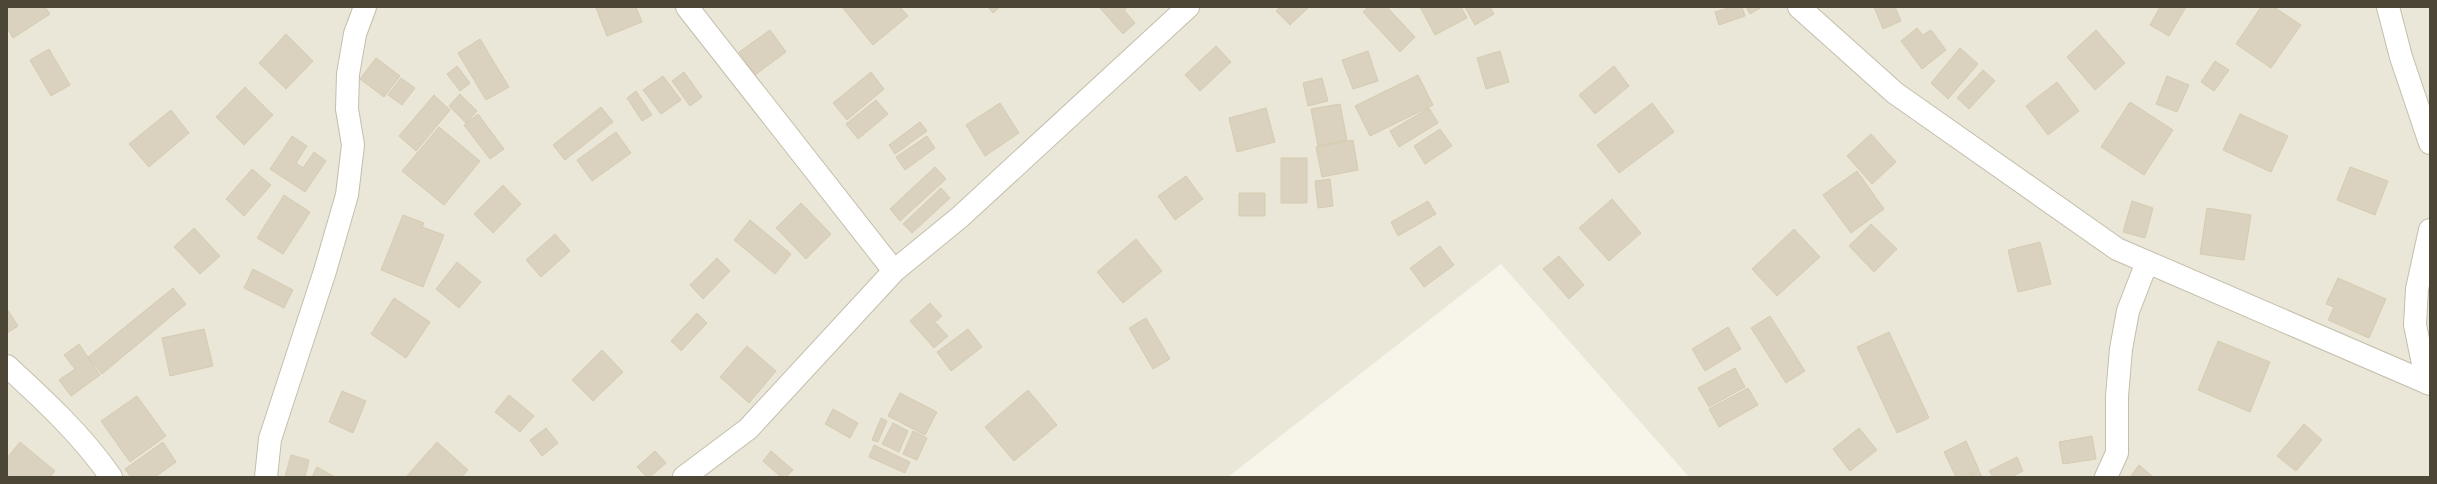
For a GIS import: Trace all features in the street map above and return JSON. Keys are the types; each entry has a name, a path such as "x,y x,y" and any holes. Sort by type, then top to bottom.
{"street":[{"path":"266,477 270,438 325,271 347,195 353,145 348,109 348,74 355,34 365,7"},
{"path":"687,7 894,271"},
{"path":"684,477 748,429 894,271 960,217 1086,98 1188,7"},
{"path":"1799,7 1895,93 2117,249 2429,384"},
{"path":"2388,7 2401,57 2430,143"},
{"path":"2429,384 2415,325 2417,289 2430,230"},
{"path":"2106,477 2117,453 2117,396 2127,318 2147,262"},
{"path":"7,366 47,404 96,456 110,477"}],"shaded area":[{"path":"7,7 2430,7 2430,477 1689,477 1501,264 1228,477 7,477"}],"building":[{"path":"7,7 45,7 50,14 13,38 7,28"},
{"path":"636,7 642,22 607,36 596,8"},
{"path":"842,7 900,7 908,16 873,45"},
{"path":"988,7 1000,7 993,13"},
{"path":"1099,7 1128,7 1124,10 1135,23 1123,34"},
{"path":"1280,7 1309,7 1290,25 1276,11"},
{"path":"1368,7 1387,7 1415,37 1400,52 1363,12"},
{"path":"1420,7 1461,7 1467,18 1435,35"},
{"path":"1465,7 1490,7 1494,14 1475,25"},
{"path":"1732,7 1742,7 1745,16 1719,25 1715,12"},
{"path":"1746,7 1762,7 1750,14"},
{"path":"1874,7 1895,7 1901,21 1883,29"},
{"path":"2160,7 2186,7 2169,36 2150,25"},
{"path":"2261,7 2274,7 2301,25 2271,68 2236,44"},
{"path":"1917,28 1923,35 1931,30 1946,50 1922,69 1901,41"},
{"path":"770,30 786,52 755,75 739,52"},
{"path":"2096,30 2125,63 2095,90 2067,57"},
{"path":"286,34 313,61 286,89 259,63"},
{"path":"480,39 509,87 486,100 458,53"},
{"path":"1216,46 1231,62 1200,91 1185,75"},
{"path":"1960,48 1978,64 1948,99 1931,83"},
{"path":"49,49 70,85 51,96 30,60"},
{"path":"1368,51 1378,81 1353,89 1342,60"},
{"path":"1500,51 1509,82 1486,89 1477,58"},
{"path":"376,58 400,76 384,97 360,79"},
{"path":"2215,61 2229,70 2214,91 2201,82"},
{"path":"457,66 470,83 460,91 447,74"},
{"path":"1614,66 1629,86 1595,114 1579,95"},
{"path":"1983,70 1995,81 1969,109 1957,98"},
{"path":"684,72 702,97 690,106 672,81"},
{"path":"871,72 884,89 847,120 833,103"},
{"path":"1418,75 1433,105 1370,136 1355,106"},
{"path":"663,76 681,100 661,114 643,90"},
{"path":"2167,76 2189,85 2177,112 2156,104"},
{"path":"401,78 415,88 402,105 388,95"},
{"path":"1322,78 1328,101 1308,106 1303,83"},
{"path":"2057,82 2079,111 2048,135 2026,106"},
{"path":"245,87 273,115 244,145 216,117"},
{"path":"636,91 652,115 642,121 627,98"},
{"path":"460,94 477,111 466,123 449,106"},
{"path":"434,95 450,110 416,151 399,136"},
{"path":"876,100 888,114 858,139 846,124"},
{"path":"2130,102 2173,130 2144,175 2101,147"},
{"path":"1000,103 1019,133 985,156 966,125"},
{"path":"1652,103 1674,132 1619,173 1597,145"},
{"path":"1340,104 1347,140 1318,146 1311,109"},
{"path":"601,107 613,122 565,160 553,145"},
{"path":"1266,108 1275,142 1237,152 1229,118"},
{"path":"1429,108 1438,123 1399,147 1390,131"},
{"path":"171,110 189,133 149,167 129,144"},
{"path":"478,114 504,149 490,159 464,125"},
{"path":"2240,114 2288,136 2271,172 2223,150"},
{"path":"920,122 927,131 895,154 889,145"},
{"path":"439,127 480,161 444,205 402,171"},
{"path":"1440,129 1452,146 1425,164 1414,146"},
{"path":"616,132 631,153 592,181 577,160"},
{"path":"1871,134 1896,162 1872,184 1847,156"},
{"path":"292,136 307,146 296,163 303,168 314,152 326,161 305,192 270,169"},
{"path":"927,136 935,148 905,170 896,157"},
{"path":"1353,140 1358,170 1322,177 1316,147"},
{"path":"1281,158 1307,158 1307,203 1281,203"},
{"path":"935,167 946,179 900,221 890,209"},
{"path":"2350,167 2388,181 2375,215 2337,200"},
{"path":"252,169 271,185 244,216 226,199"},
{"path":"1857,171 1884,209 1851,233 1823,195"},
{"path":"1186,176 1203,199 1175,220 1158,196"},
{"path":"1330,179 1333,206 1318,208 1315,181"},
{"path":"503,185 521,204 493,233 474,214"},
{"path":"941,188 950,198 912,233 903,224"},
{"path":"1239,193 1265,193 1265,216 1239,216"},
{"path":"284,195 310,212 283,254 257,238"},
{"path":"1612,199 1641,233 1609,261 1579,228"},
{"path":"1428,201 1436,214 1398,236 1391,222"},
{"path":"2132,201 2153,208 2145,238 2123,232"},
{"path":"801,203 831,234 806,259 776,228"},
{"path":"2207,208 2251,215 2244,260 2200,254"},
{"path":"403,215 424,223 422,227 444,235 423,287 381,270"},
{"path":"750,220 791,254 775,274 734,240"},
{"path":"1871,224 1897,249 1874,272 1849,246"},
{"path":"194,228 220,256 200,274 174,247"},
{"path":"1794,229 1820,257 1777,296 1752,269"},
{"path":"555,234 570,251 541,277 526,260"},
{"path":"1136,239 1162,271 1123,303 1097,272"},
{"path":"2040,242 2051,284 2018,292 2008,250"},
{"path":"1440,246 1454,265 1424,287 1410,268"},
{"path":"1559,256 1584,285 1569,299 1543,269"},
{"path":"717,258 730,271 703,299 690,285"},
{"path":"457,262 481,282 459,308 436,289"},
{"path":"253,269 293,290 284,308 244,288"},
{"path":"2338,278 2386,299 2369,338 2328,320 2334,307 2326,304"},
{"path":"173,288 186,304 102,374 88,357"},
{"path":"394,298 430,322 406,358 371,334"},
{"path":"930,303 942,316 935,322 948,336 934,348 910,321"},
{"path":"7,309 18,326 7,333"},
{"path":"697,313 707,323 681,351 671,341"},
{"path":"1770,316 1805,371 1786,383 1751,328"},
{"path":"1146,318 1170,359 1153,369 1129,328"},
{"path":"1728,327 1741,349 1705,371 1692,349"},
{"path":"204,329 213,366 170,376 162,338"},
{"path":"968,329 982,347 951,371 937,352"},
{"path":"1889,332 1929,418 1897,433 1857,347"},
{"path":"2218,341 2270,362 2250,412 2198,390"},
{"path":"79,344 100,375 71,396 59,380 75,369 64,355"},
{"path":"747,346 776,371 749,403 720,377"},
{"path":"602,350 623,372 593,401 572,380"},
{"path":"1735,368 1745,387 1709,407 1698,388"},
{"path":"1748,388 1758,405 1719,427 1709,409"},
{"path":"1028,390 1057,425 1014,461 985,427"},
{"path":"342,391 366,401 353,433 329,422"},
{"path":"900,393 937,412 925,435 888,416"},
{"path":"509,395 534,416 520,432 495,412"},
{"path":"137,396 166,436 130,462 101,421"},
{"path":"833,409 858,423 850,438 825,424"},
{"path":"881,418 887,421 878,442 872,440"},
{"path":"893,423 908,431 899,452 882,444"},
{"path":"2304,424 2322,440 2296,471 2277,456"},
{"path":"546,428 558,443 542,456 530,440"},
{"path":"1859,428 1877,450 1850,471 1833,449"},
{"path":"913,431 927,438 917,460 903,454"},
{"path":"2092,436 2096,459 2063,464 2059,442"},
{"path":"1966,441 1979,470 1964,477 1956,477 1944,452"},
{"path":"20,442 55,471 50,477 7,477 7,458"},
{"path":"163,442 176,462 155,477 131,477 125,469"},
{"path":"437,442 468,470 462,477 406,477"},
{"path":"874,445 910,462 905,473 869,457"},
{"path":"655,451 666,463 650,477 647,477 637,467"},
{"path":"771,451 793,470 786,477 781,477 763,461"},
{"path":"291,455 309,460 305,477 285,477"},
{"path":"2017,457 2023,471 2011,477 1993,477 1989,471"},
{"path":"2139,465 2153,477 2130,477"},
{"path":"317,467 335,477 312,477"},
{"path":"1979,471 1982,477 1967,477"}]}
